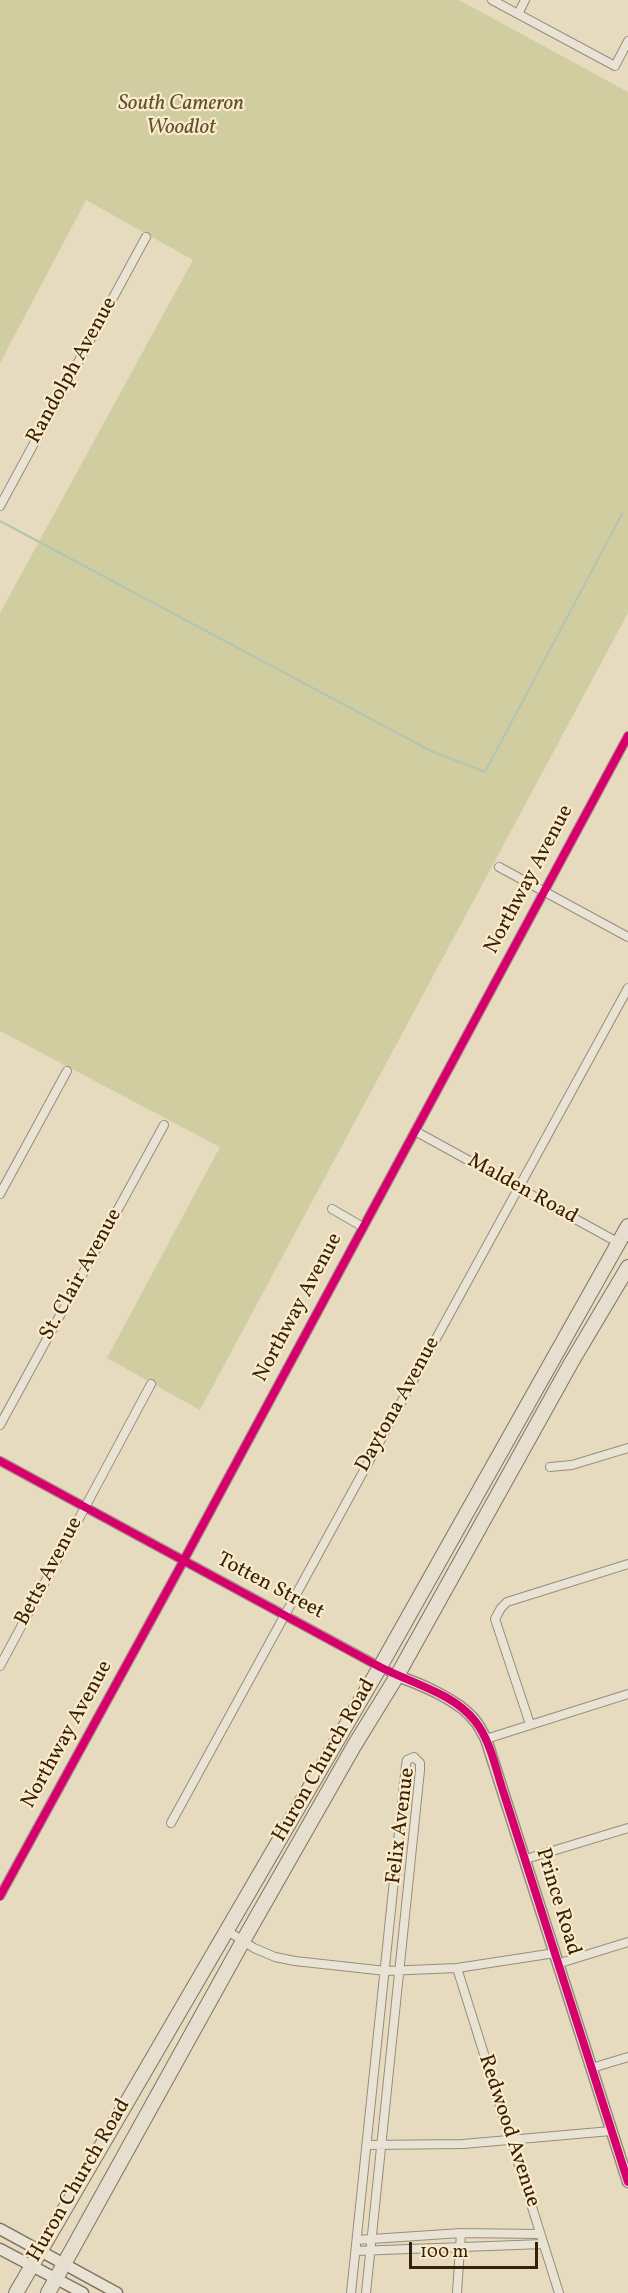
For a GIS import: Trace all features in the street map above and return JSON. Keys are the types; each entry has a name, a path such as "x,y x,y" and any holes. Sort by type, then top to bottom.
{"highway":[{"name":"Huron Church Road","path":"16,2293 623,1246 628,1226"},
{"name":"Huron Church Road","path":"48,2293 243,1941 354,1746 397,1676 571,1363 628,1267"}],"street":[{"path":"492,0 615,66 628,41"},
{"path":"518,14 525,0"},
{"name":"Randolph Avenue","path":"0,506 146,237"},
{"name":"Northway Avenue","path":"1,1893 183,1561 628,736"},
{"path":"499,867 628,937"},
{"name":"Daytona Avenue","path":"171,1823 628,988"},
{"path":"0,1194 67,1071"},
{"name":"St. Clair Avenue","path":"0,1425 164,1125"},
{"name":"Malden Road","path":"416,1131 623,1246"},
{"path":"332,1209 363,1227"},
{"name":"Betts Avenue","path":"0,1665 151,1384"},
{"path":"550,1467 572,1465 628,1448"},
{"name":"Totten Street","path":"0,1461 397,1676"},
{"path":"530,1724 495,1619 501,1608 507,1602 628,1564"},
{"name":"Prince Road","path":"397,1676 456,1704 476,1722 486,1739 611,2131 626,2165 628,2182"},
{"path":"486,1739 628,1694"},
{"name":"Felix Avenue","path":"351,2293 407,1760 414,1757 420,1762 420,1770 366,2293"},
{"path":"526,1859 628,1828"},
{"path":"226,1930 275,1957 386,1971 457,1968 556,1959 628,1942"},
{"name":"Redwood Avenue","path":"457,1968 560,2293"},
{"path":"592,2068 628,2057"},
{"path":"367,2145 463,2144 611,2131"},
{"path":"0,2229 117,2293"},
{"path":"357,2240 461,2233 540,2234"},
{"path":"457,2293 461,2233"},
{"path":"356,2251 543,2244"},
{"path":"0,2249 83,2293"}],"green space":[{"name":"South Cameron Woodlot","path":"0,0 459,0 628,92 628,613 200,1410 107,1358 220,1147 0,1031 0,613 193,260 86,200 0,363"}],"waterway":[{"path":"0,521 431,751 485,772 622,514"}],"cycle path":[{"path":"0,1896 178,1571 628,736"},
{"path":"0,1461 380,1667 443,1696 466,1711 475,1721 493,1756 628,2182"}]}
